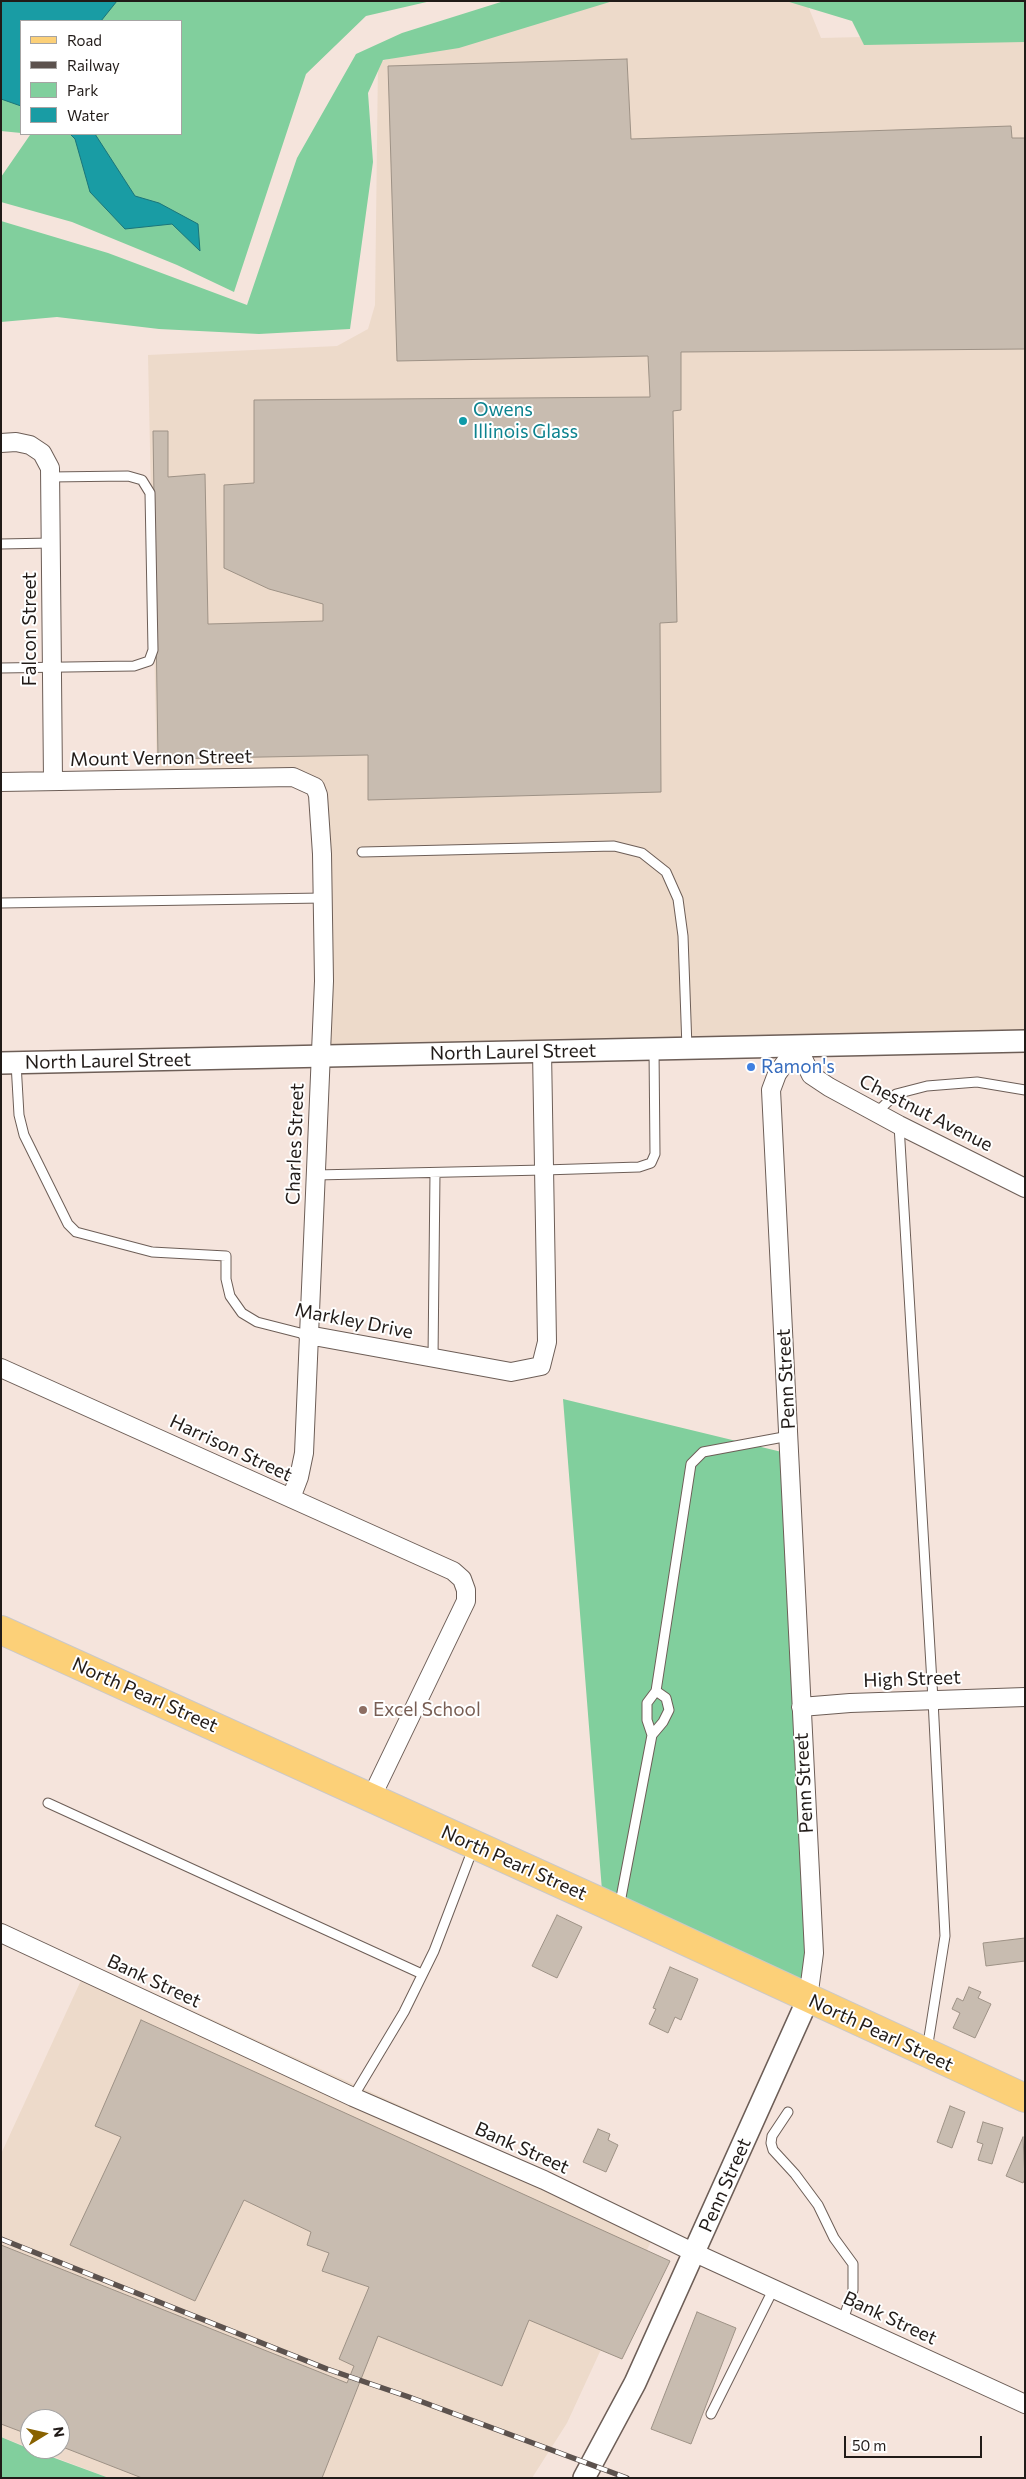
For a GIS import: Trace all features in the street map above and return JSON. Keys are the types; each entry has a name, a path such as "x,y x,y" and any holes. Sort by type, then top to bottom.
{"main road":[{"name":"North Pearl Street","path":"1,1630 1025,2098"}],"street":[{"name":"Falcon Street","path":"1,443 16,442 30,445 42,453 50,468 53,781"},
{"name":"Mount Vernon Street","path":"1,782 293,777 314,787 316,791"},
{"name":"Charles Street","path":"291,1498 299,1478 304,1453 324,981 322,854 316,791"},
{"name":"North Laurel Street","path":"8,1063 320,1054 542,1052 1025,1041"},
{"name":"Chestnut Avenue","path":"797,1046 811,1075 876,1113 1025,1188"},
{"name":"Penn Street","path":"584,2478 635,2383 808,1999 814,1952 771,1090 777,1074 797,1046"},
{"name":"Markley Drive","path":"308,1335 511,1372 541,1366 547,1342 542,1052"},
{"name":"Harrison Street","path":"1,1368 443,1567 462,1579 466,1590 466,1601 371,1798"},
{"name":"High Street","path":"801,1707 1025,1697"},
{"name":"Bank Street","path":"1,1933 353,2097 544,2180 695,2252 1025,2404"}],"lane":[{"path":"1,668 134,666 149,661 153,650 150,493 142,480 128,476 50,477"},
{"path":"1,544 51,543"},
{"path":"362,852 614,846 642,853 666,872 678,899 683,936 687,1048"},
{"path":"1,903 323,898"},
{"path":"315,1175 544,1170 639,1166 651,1163 655,1154 654,1049"},
{"name":"Markley Drive","path":"8,1063 24,1135 68,1224 76,1232 152,1252 226,1256 226,1279 230,1296 242,1313 257,1322 308,1335"},
{"path":"876,1113 896,1094 927,1086 977,1082 1025,1090"},
{"path":"899,1125 945,1936 926,2053"},
{"path":"433,1358 435,1173"},
{"path":"619,1911 652,1735 647,1720 647,1703 656,1691 691,1464 703,1452 789,1436"},
{"path":"652,1735 663,1722 669,1710 666,1698 656,1691"},
{"path":"48,1803 422,1974"},
{"path":"353,2097 404,2012 434,1950 474,1846"},
{"path":"788,2112 772,2136 770,2143 773,2150 795,2174 818,2205 834,2238 854,2264 853,2290 844,2320"},
{"path":"711,2414 774,2288"}],"shaded area":[{"path":"595,1 806,1 821,38 1025,33 1025,1041 321,1055 318,795 293,777 157,779 148,355 337,346 368,329 375,305 378,62"},
{"path":"89,1963 659,2224 567,2423 532,2478 109,2478 59,2459 70,2459 70,2409 20,2409 20,2444 1,2437 1,2154"}],"green space":[{"path":"1,1 431,1 366,16 306,74 234,292 177,265 72,222 1,202 1,177 30,135 182,135 182,20 20,20 20,133 1,131"},
{"path":"504,1 613,1 459,48 383,60 368,93 373,162 350,329 259,334 159,329 57,317 1,322 1,221 108,253 247,305 297,158 356,54 402,33"},
{"path":"786,1 1025,1 1025,42 864,45 852,21"},
{"path":"563,1399 790,1454 808,1999 603,1903"},
{"path":"1,2437 20,2445 20,2459 57,2459 109,2478 1,2478"}],"water":[{"path":"1,1 117,1 102,20 20,20 20,106 1,99"},
{"path":"71,135 96,135 135,196 159,203 198,224 200,251 172,224 125,229 90,192 75,139"}],"building":[{"name":"Owens Illinois Glass","path":"627,59 631,139 1011,126 1012,138 1025,138 1025,349 681,352 681,410 673,411 677,622 660,623 661,792 368,800 368,755 158,759 153,431 168,431 168,477 205,474 208,624 323,621 323,604 269,589 224,568 224,485 254,483 254,400 650,397 648,356 397,361 388,66"},
{"path":"557,1915 582,1927 557,1978 532,1966"},
{"path":"1025,1938 1025,1961 986,1966 983,1943"},
{"path":"670,1967 698,1979 681,2020 675,2017 668,2033 649,2024 656,2009 653,2008"},
{"path":"969,1987 981,1992 978,1998 991,2004 975,2038 953,2028 960,2013 952,2009 957,1998 963,2001"},
{"path":"141,2020 670,2261 622,2359 529,2320 502,2386 378,2336 322,2478 142,2478 70,2450 70,2409 20,2409 20,2431 1,2424 1,2245 347,2383 354,2366 339,2359 369,2287 322,2271 329,2253 307,2245 311,2232 244,2200 195,2301 70,2245 121,2137 95,2126"},
{"path":"950,2106 965,2112 952,2148 937,2142"},
{"path":"983,2122 1003,2128 992,2164 978,2160 983,2144 977,2142"},
{"path":"598,2129 610,2134 608,2140 618,2145 606,2172 583,2162"},
{"path":"1023,2137 1025,2179 1023,2183 1006,2176"},
{"path":"697,2312 736,2328 691,2444 651,2429"}],"railway":[{"path":"1,2239 327,2369 409,2397 627,2478"}],"place":[{"name":"Owens Illinois Glass","path":"463,421"},
{"name":"Ramon's","path":"751,1067"},
{"name":"Excel School","path":"363,1710"}]}
